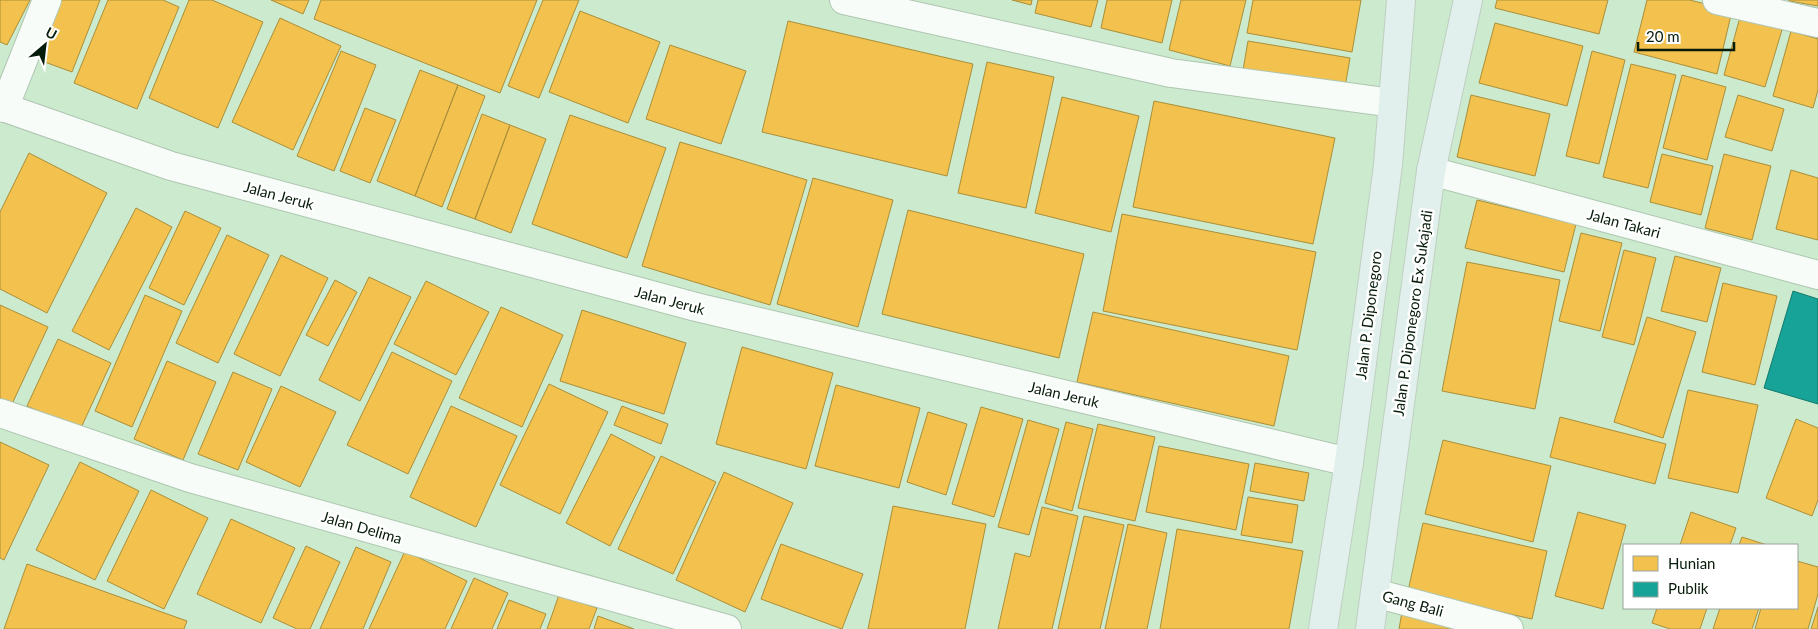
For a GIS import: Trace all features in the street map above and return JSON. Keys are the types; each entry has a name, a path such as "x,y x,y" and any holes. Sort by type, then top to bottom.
{"main road":[{"name":"Jalan P. Diponegoro","path":"1323,629 1349,462 1388,165 1401,0"},
{"name":"Jalan P. Diponegoro Ex Sukajadi","path":"1370,629 1431,171 1468,0"}],"street":[{"path":"2,107 47,0"},
{"path":"844,0 1171,72 1393,104"},
{"path":"1717,0 1818,23"},
{"name":"Jalan Jeruk","path":"2,107 171,166 696,307 1349,462"},
{"name":"Jalan Takari","path":"1431,171 1818,275"},
{"name":"Jalan Delima","path":"0,413 190,478 726,629"},
{"name":"Gang Bali","path":"1375,593 1509,629"}],"building: Hunian":[{"path":"0,0 30,0 7,45 0,42"},
{"path":"53,0 100,0 72,72 31,57"},
{"path":"108,0 163,0 179,7 137,109 74,83"},
{"path":"189,0 212,0 263,22 218,128 149,98"},
{"path":"271,0 309,0 303,14"},
{"path":"321,0 537,0 500,93 314,19"},
{"path":"543,0 579,0 539,98 508,86"},
{"path":"1012,0 1032,0 1031,5"},
{"path":"1038,0 1098,0 1091,27 1035,13"},
{"path":"1107,0 1172,0 1162,43 1101,28"},
{"path":"1181,0 1246,0 1230,66 1169,50"},
{"path":"1253,0 1361,0 1352,52 1247,33"},
{"path":"1497,0 1608,0 1599,34 1495,8"},
{"path":"1647,0 1690,0 1732,11 1717,74 1634,52"},
{"path":"1789,0 1818,0 1818,6 1789,1"},
{"path":"1742,10 1784,23 1765,87 1724,75"},
{"path":"580,11 660,42 628,123 549,92"},
{"path":"280,18 341,46 293,150 232,122"},
{"path":"788,21 973,64 947,176 762,132"},
{"path":"1495,23 1583,46 1567,106 1479,83"},
{"path":"1791,31 1818,39 1818,90 1813,108 1773,96"},
{"path":"1248,41 1350,58 1344,93 1242,76"},
{"path":"670,45 746,71 721,144 646,119"},
{"path":"341,51 376,65 334,171 297,156"},
{"path":"1592,51 1625,60 1599,164 1566,156"},
{"path":"987,62 1054,77 1026,208 958,193"},
{"path":"1631,64 1676,75 1648,188 1603,177"},
{"path":"420,70 458,85 415,196 377,181"},
{"path":"1682,75 1726,87 1707,160 1663,148"},
{"path":"458,85 485,96 442,207 415,196"},
{"path":"1471,95 1550,114 1535,176 1457,157"},
{"path":"1738,95 1784,109 1772,151 1725,137"},
{"path":"1062,97 1139,116 1111,232 1035,213"},
{"path":"1154,101 1335,138 1313,244 1133,207"},
{"path":"365,108 396,120 370,183 340,171"},
{"path":"482,114 510,125 475,219 447,209"},
{"path":"570,115 666,148 627,258 532,224"},
{"path":"510,125 546,139 511,233 475,219"},
{"path":"680,142 807,180 770,305 642,266"},
{"path":"29,153 107,193 47,313 0,289 0,212"},
{"path":"1662,154 1713,166 1701,215 1650,202"},
{"path":"1724,154 1771,166 1752,240 1705,228"},
{"path":"1791,170 1818,178 1818,240 1776,229"},
{"path":"813,178 893,200 858,327 777,304"},
{"path":"1477,200 1576,224 1564,272 1465,248"},
{"path":"136,208 172,227 109,350 72,331"},
{"path":"908,210 1084,254 1059,358 882,314"},
{"path":"185,211 221,228 184,305 149,288"},
{"path":"1122,214 1316,252 1297,350 1103,311"},
{"path":"1581,233 1622,243 1600,331 1559,321"},
{"path":"227,235 269,255 218,363 176,343"},
{"path":"1624,250 1656,258 1634,345 1602,337"},
{"path":"281,255 328,278 280,376 234,354"},
{"path":"1675,256 1721,268 1707,322 1661,311"},
{"path":"1467,262 1560,280 1535,409 1442,391"},
{"path":"369,277 411,297 360,401 319,380"},
{"path":"335,280 357,292 328,346 306,335"},
{"path":"426,281 489,312 456,375 394,344"},
{"path":"1723,283 1777,296 1755,385 1702,372"},
{"path":"145,295 182,311 132,427 95,411"},
{"path":"0,305 48,327 12,404 0,399"},
{"path":"501,307 563,335 522,427 459,398"},
{"path":"582,310 686,343 664,414 560,381"},
{"path":"1093,312 1289,356 1274,426 1077,382"},
{"path":"1647,317 1696,332 1663,438 1614,422"},
{"path":"58,339 111,363 80,430 27,406"},
{"path":"742,347 833,373 806,469 716,444"},
{"path":"392,352 452,381 408,474 347,445"},
{"path":"167,361 216,382 183,460 134,439"},
{"path":"233,372 272,389 238,470 198,454"},
{"path":"549,384 608,412 560,514 500,485"},
{"path":"836,385 920,408 899,488 815,466"},
{"path":"281,386 336,412 300,487 246,462"},
{"path":"1688,390 1758,405 1738,493 1668,478"},
{"path":"451,406 517,436 476,527 410,497"},
{"path":"622,406 668,424 661,444 614,425"},
{"path":"981,407 1023,419 994,517 952,504"},
{"path":"928,412 967,424 946,495 907,482"},
{"path":"1560,417 1666,444 1655,484 1550,457"},
{"path":"1796,419 1818,428 1818,500 1812,516 1766,498"},
{"path":"1028,420 1059,429 1029,535 998,527"},
{"path":"1066,422 1093,429 1072,511 1045,503"},
{"path":"1098,424 1155,437 1135,521 1078,508"},
{"path":"611,434 655,457 610,546 566,523"},
{"path":"1443,440 1551,466 1533,542 1425,514"},
{"path":"0,442 49,465 4,560 0,558"},
{"path":"1159,446 1249,464 1236,530 1146,512"},
{"path":"661,456 716,482 673,574 618,549"},
{"path":"80,462 139,491 95,580 36,550"},
{"path":"1255,463 1309,473 1304,501 1250,491"},
{"path":"724,472 793,503 745,612 676,580"},
{"path":"151,490 208,518 164,609 107,581"},
{"path":"1248,497 1298,505 1292,543 1241,535"},
{"path":"893,506 986,524 965,629 868,629"},
{"path":"1042,507 1078,516 1052,629 998,629 1015,553 1030,557"},
{"path":"1578,512 1626,525 1603,609 1555,596"},
{"path":"1691,512 1736,528 1730,544 1680,544"},
{"path":"1084,516 1124,525 1100,629 1058,629"},
{"path":"231,519 295,548 261,623 197,594"},
{"path":"1423,523 1547,551 1532,619 1408,591"},
{"path":"1128,524 1167,533 1147,629 1105,629"},
{"path":"1177,529 1303,551 1289,629 1160,629"},
{"path":"1742,537 1764,544 1739,544"},
{"path":"781,544 863,574 842,629 761,599"},
{"path":"306,546 340,562 310,629 297,629 273,618"},
{"path":"356,547 391,562 363,629 320,629"},
{"path":"405,551 467,581 445,629 369,629"},
{"path":"1798,561 1818,567 1818,594 1808,629 1755,629 1761,609 1798,609"},
{"path":"27,564 187,621 184,629 4,629"},
{"path":"474,578 508,593 492,629 451,629"},
{"path":"559,595 597,608 589,629 547,629"},
{"path":"509,600 546,614 540,629 497,629"},
{"path":"1818,607 1818,629 1811,629"},
{"path":"1657,609 1707,609 1700,629 1670,629 1652,623"},
{"path":"1720,609 1759,609 1752,629 1713,629"},
{"path":"1402,612 1482,629 1399,629"},
{"path":"598,616 634,629 594,629"}],"building: Publik":[{"path":"1793,291 1818,299 1818,404 1764,388"}]}
